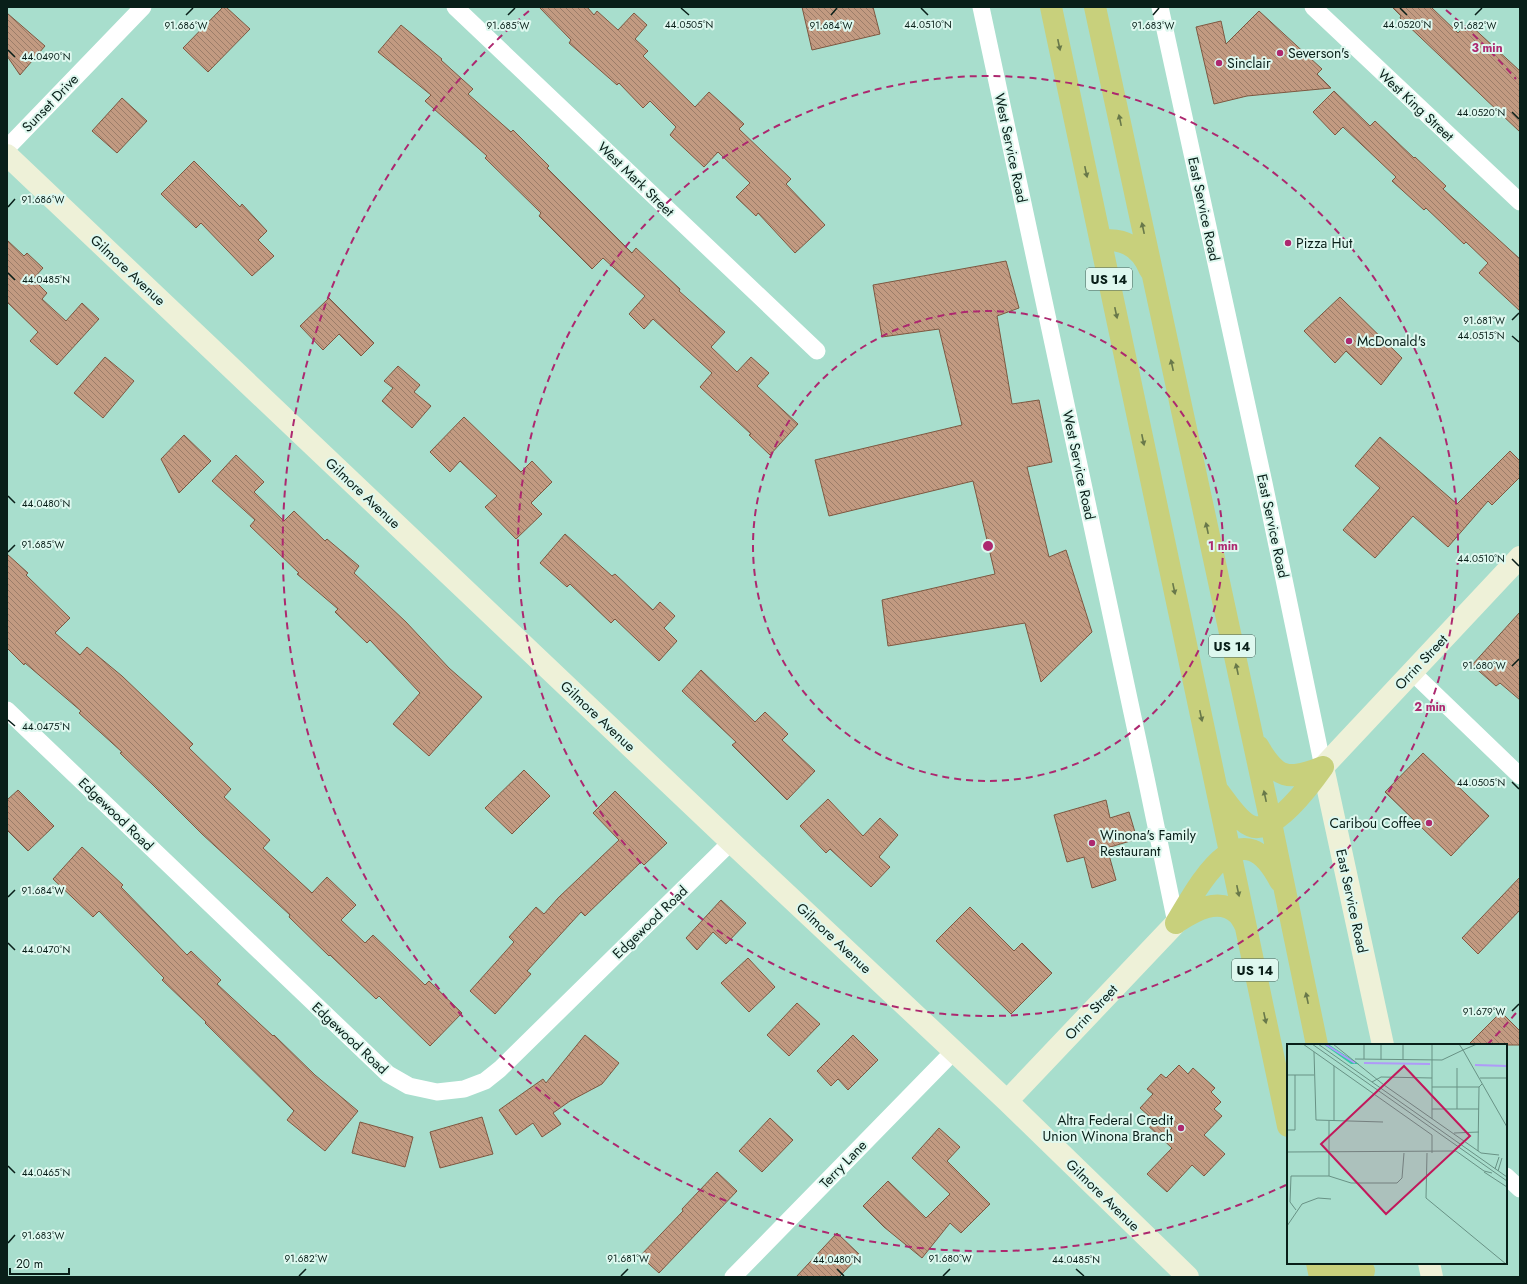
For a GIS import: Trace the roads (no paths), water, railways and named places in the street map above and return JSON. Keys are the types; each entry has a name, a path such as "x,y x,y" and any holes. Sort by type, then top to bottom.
{"highway":[{"name":"US 14","path":"1051,7 1287,1121"},
{"name":"US 14","path":"1096,7 1271,823 1317,1044"},
{"path":"1100,241 1110,239 1119,240 1136,249 1148,265 1154,280"},
{"path":"1252,736 1267,761 1274,769 1284,775 1295,776 1307,774 1323,768"},
{"path":"1216,788 1233,810 1246,823 1254,827 1271,823 1301,795 1323,768"},
{"path":"1176,923 1207,872 1217,861 1230,852 1247,850 1256,852 1270,864 1284,889"},
{"path":"1176,923 1194,911 1206,906 1219,906 1229,908 1238,914 1245,925"},
{"path":"1318,1264 1320,1277"},
{"path":"1334,1264 1344,1270 1353,1272 1364,1270"}],"street":[{"name":"Sunset Drive","path":"7,148 144,7"},
{"name":"West Mark Street","path":"455,7 817,351"},
{"name":"West Service Road","path":"981,7 1176,923"},
{"name":"East Service Road","path":"1160,7 1264,483 1323,768 1383,1044"},
{"name":"West King Street","path":"1313,7 1520,202"},
{"name":"Gilmore Avenue","path":"7,155 731,842 1007,1101 1188,1277"},
{"name":"Orrin Street","path":"1323,768 1520,557"},
{"path":"1412,672 1520,776"},
{"name":"Edgewood Road","path":"7,710 388,1074 409,1086 437,1092 464,1089 485,1080 500,1069 731,842"},
{"name":"Orrin Street","path":"1007,1101 1176,923"},
{"name":"Terry Lane","path":"733,1277 954,1051"},
{"path":"1507,1177 1520,1189"},
{"path":"1429,1264 1432,1277"}],"place":[{"name":"Severson's","path":"1280,53"},
{"name":"Sinclair","path":"1219,63"},
{"name":"Pizza Hut","path":"1288,243"},
{"name":"McDonald's","path":"1349,341"},
{"name":"Caribou Coffee","path":"1429,823"},
{"name":"Winona's Family Restaurant","path":"1092,843"},
{"name":"Altra Federal Credit Union Winona Branch","path":"1181,1128"}]}
